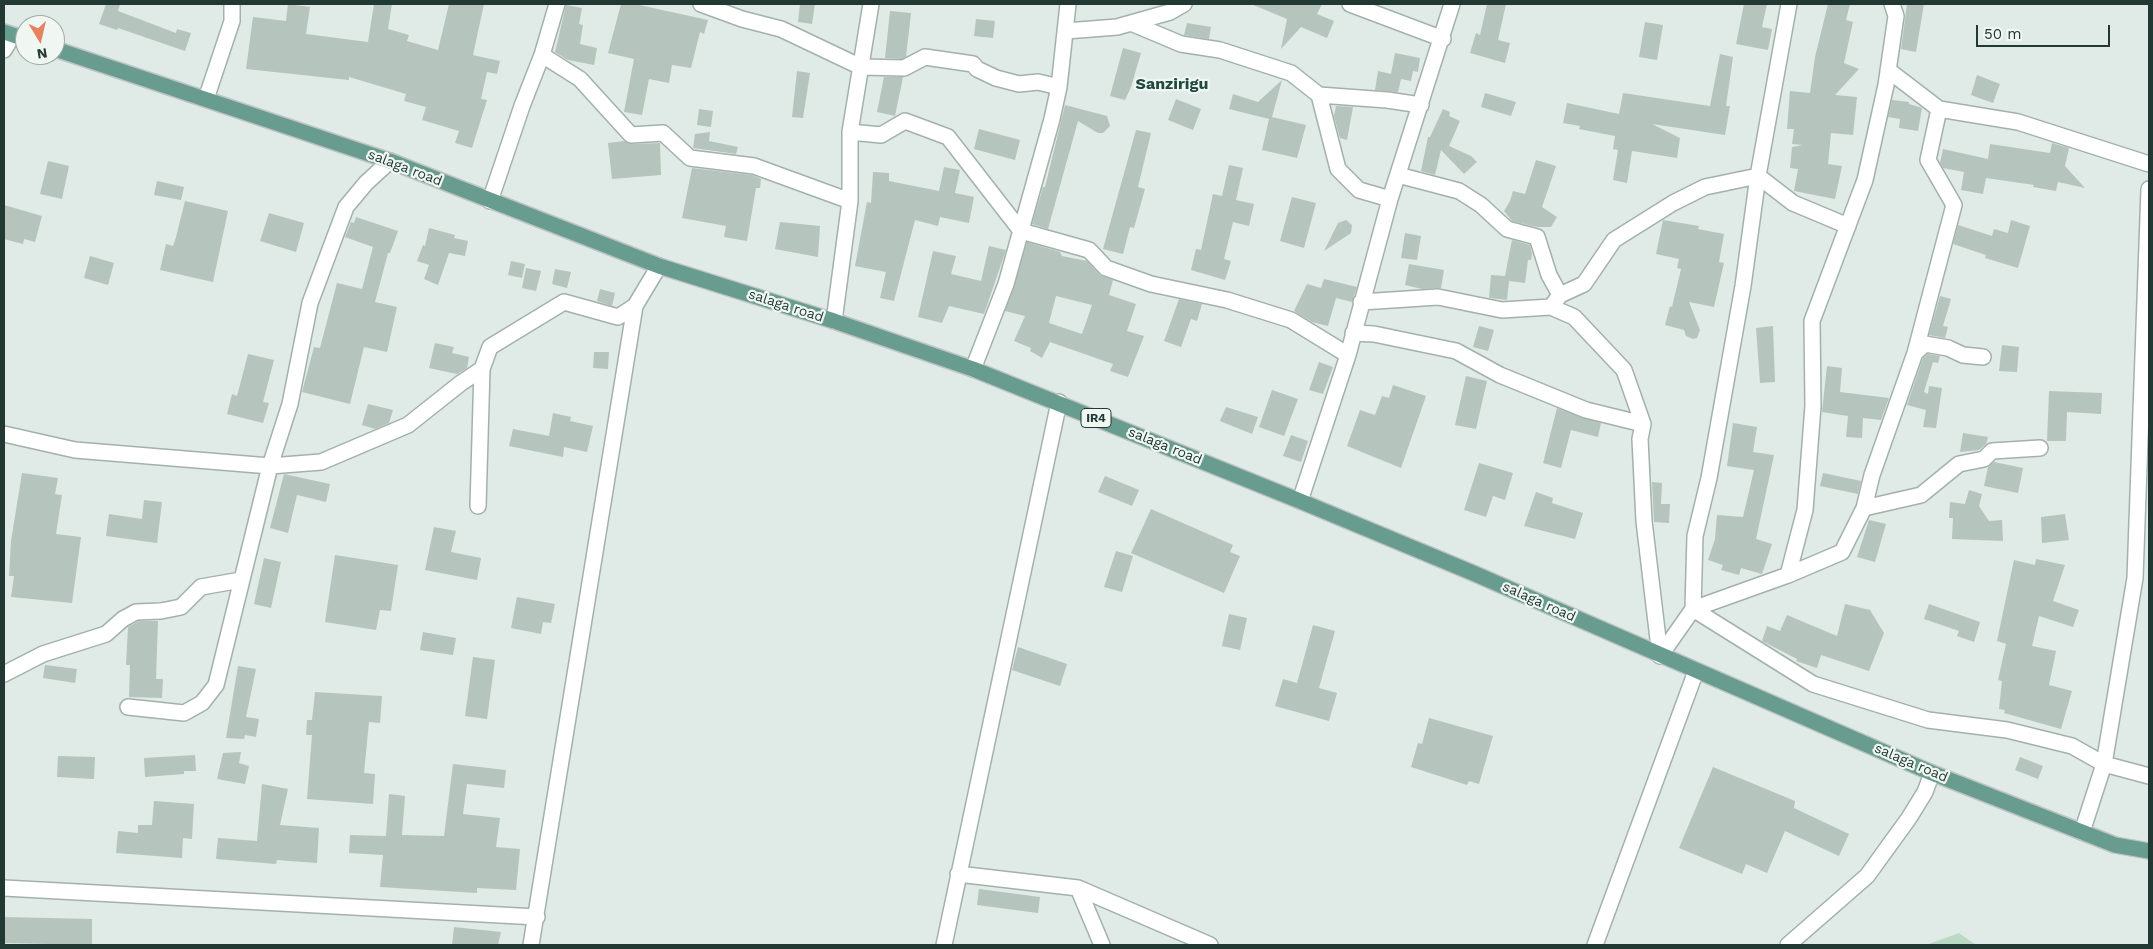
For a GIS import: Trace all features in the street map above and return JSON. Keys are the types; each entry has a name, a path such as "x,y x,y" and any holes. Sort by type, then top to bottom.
{"main road":[{"name":"salaga road","path":"65,52 390,161 659,266 834,321 1059,402 1300,501 1932,773 2115,844 2149,851"}],"street":[{"path":"206,99 232,21 232,4"},
{"path":"490,201 522,106 542,55 557,4"},
{"path":"702,4 742,19 781,29 862,67 904,68 925,57 973,64 977,69 996,78 1019,84 1038,82 1059,87"},
{"path":"834,321 850,201 850,132 871,4"},
{"path":"973,370 1006,284 1059,87 1068,4"},
{"path":"1066,31 1117,27 1170,12 1184,4"},
{"path":"1350,4 1443,39"},
{"path":"1300,501 1348,355 1390,199 1443,39 1452,4"},
{"path":"1660,656 1693,609 1695,536 1709,478 1741,295 1758,176 1788,4"},
{"path":"1788,575 1805,510 1814,406 1812,321 1866,180 1888,70 1896,16 1892,4"},
{"path":"1131,23 1181,44 1220,50 1291,73 1319,95 1378,99 1421,105"},
{"path":"4,50 14,35"},
{"path":"542,55 580,79 631,135 664,133 690,158 754,166 850,201"},
{"path":"1888,70 1939,109 2018,122 2149,164"},
{"path":"1319,95 1338,169 1359,190 1390,199"},
{"path":"1693,609 1788,575 1842,552 1864,508 1872,475 1915,353 1954,205 1928,160 1939,109"},
{"path":"850,132 881,135 905,121 948,137 1021,231 1089,250 1106,268 1151,284 1227,300 1291,320 1348,355"},
{"path":"128,707 184,713 202,703 216,685 270,466 290,404 310,303 346,207 366,183 390,161"},
{"path":"1398,175 1459,191 1481,205 1507,229 1537,237 1550,275 1555,301 1574,317 1624,370 1643,424 1640,439 1644,521 1660,656"},
{"path":"1361,302 1438,296 1502,310 1555,301 1584,284 1614,240 1664,209 1705,187 1758,176 1793,203 1848,226"},
{"path":"2082,832 2104,764 2135,578 2149,189"},
{"path":"531,945 537,918 635,306 659,266"},
{"path":"478,506 482,369 490,347 564,302 618,316 635,306"},
{"path":"1353,333 1374,334 1456,351 1500,376 1586,410 1643,424"},
{"path":"1915,353 1926,344 1948,348 1963,354 1983,357"},
{"path":"4,434 75,450 270,466 321,462 408,425 461,383 482,369"},
{"path":"944,945 1059,402"},
{"path":"1864,508 1921,495 1959,464 1984,459 1992,451 2040,448"},
{"path":"4,674 43,654 106,634 123,619 136,612 162,611 181,607 200,587 241,580"},
{"path":"1693,609 1813,684 1928,720 2007,730 2072,746 2104,764 2149,776"},
{"path":"1596,945 1696,671"},
{"path":"1788,945 1867,876 1909,818 1925,792 1932,773"},
{"path":"958,874 1078,888 1210,945"},
{"path":"4,888 537,918"},
{"path":"1078,888 1102,945"}],"green space":[{"path":"1959,933 1976,945 1926,945"}],"building":[{"path":"106,4 120,4 118,11 176,33 177,29 191,33 185,51 118,28 117,30 99,24"},
{"path":"288,4 310,7 306,34 368,42 374,4 392,4 388,29 409,35 407,41 438,50 449,4 484,4 473,55 500,61 497,74 487,72 481,99 487,100 472,148 455,143 459,131 422,120 426,107 404,101 406,94 349,77 349,80 246,69 253,17 286,21"},
{"path":"621,4 635,4 708,20 704,34 700,32 691,68 672,65 669,83 649,79 642,115 624,112 634,59 608,53"},
{"path":"800,4 815,4 812,24 798,22"},
{"path":"1251,4 1322,4 1317,14 1334,21 1327,38 1301,27 1281,49 1287,19"},
{"path":"1487,4 1506,4 1498,40 1510,43 1505,63 1470,53 1476,33 1480,35"},
{"path":"1744,4 1767,4 1762,27 1772,29 1768,50 1736,44"},
{"path":"1828,4 1850,4 1846,20 1853,22 1844,63 1859,69 1835,95 1857,97 1853,135 1831,133 1828,164 1842,166 1835,199 1794,191 1798,169 1790,168 1792,147 1803,145 1792,144 1794,129 1787,129 1790,91 1810,93 1815,57"},
{"path":"1907,4 1924,4 1916,52 1901,49"},
{"path":"566,5 582,8 579,24 583,25 580,44 597,48 594,65 568,60 555,52"},
{"path":"890,11 911,13 906,57 902,59 885,58"},
{"path":"976,19 995,21 993,38 974,36"},
{"path":"1645,22 1663,25 1657,60 1639,57"},
{"path":"1187,23 1211,27 1209,39 1184,35"},
{"path":"1123,48 1141,53 1125,100 1110,96"},
{"path":"1395,53 1420,58 1418,72 1413,71 1411,81 1401,79 1398,92 1375,90 1378,71 1391,74"},
{"path":"1720,54 1733,57 1726,106 1730,106 1725,135 1652,124 1680,138 1677,158 1632,151 1627,183 1613,180 1618,150 1613,149 1615,136 1579,129 1580,126 1563,123 1567,103 1619,114 1623,93 1710,106"},
{"path":"797,71 810,73 803,118 792,117"},
{"path":"1977,75 2000,84 1993,103 1971,95"},
{"path":"884,77 903,77 895,116 877,112"},
{"path":"1282,80 1272,117 1306,125 1297,158 1262,150 1269,119 1229,109 1233,94 1258,102"},
{"path":"1485,93 1516,102 1511,116 1481,107"},
{"path":"1176,99 1201,109 1193,130 1168,120"},
{"path":"1892,100 1909,102 1909,104 1922,108 1918,131 1899,128 1900,119 1888,117"},
{"path":"1065,105 1107,116 1110,126 1103,133 1098,133 1078,121 1048,229 1032,224 1043,187 1045,187"},
{"path":"1336,106 1353,107 1347,140 1340,138 1334,116"},
{"path":"699,109 713,111 711,127 697,125"},
{"path":"1443,109 1450,112 1449,116 1460,121 1449,146 1471,156 1477,162 1464,174 1441,150 1435,175 1421,171 1428,137 1430,137"},
{"path":"979,129 1020,140 1015,160 974,149"},
{"path":"1136,130 1151,133 1138,187 1145,189 1134,228 1130,227 1123,254 1103,249"},
{"path":"710,132 709,141 738,147 736,154 693,148 695,134"},
{"path":"624,141 632,144 660,143 661,175 612,179 608,143"},
{"path":"2052,143 2069,148 2065,166 2085,188 2058,182 2056,191 2033,187 2034,185 1986,178 1983,194 1961,190 1964,172 1943,168 1940,163 1943,149 1988,159 1990,144 2050,153"},
{"path":"1536,160 1556,166 1542,207 1557,217 1551,227 1537,227 1512,221 1504,211 1513,191 1525,194"},
{"path":"48,161 69,166 62,199 40,194"},
{"path":"1229,165 1243,168 1236,200 1254,204 1249,226 1233,222 1224,259 1231,261 1225,280 1191,270 1196,249 1201,250 1213,194 1222,196"},
{"path":"944,167 960,170 955,193 974,197 969,223 940,217 938,226 915,220 894,301 880,298 886,272 855,266 867,202 871,203 873,172 889,173 889,181 939,191"},
{"path":"692,168 752,175 761,179 760,188 756,188 747,241 724,237 726,226 682,218"},
{"path":"157,181 184,187 181,200 154,195"},
{"path":"1292,197 1316,203 1304,248 1280,241"},
{"path":"185,201 228,211 213,282 160,270 166,244 173,246"},
{"path":"4,205 42,216 35,242 24,239 23,244 4,239"},
{"path":"269,213 304,223 296,252 260,241"},
{"path":"356,217 398,231 390,253 388,253 375,302 397,307 387,352 364,347 350,404 302,392 314,347 320,348 337,283 362,289 373,247 345,237 351,222 354,223"},
{"path":"1346,220 1352,225 1351,233 1324,251 1338,223"},
{"path":"1663,220 1699,226 1698,229 1724,234 1719,262 1724,263 1714,307 1689,302 1700,330 1697,338 1693,339 1686,336 1684,330 1665,325 1670,306 1672,307 1681,269 1677,268 1679,259 1656,254"},
{"path":"2011,220 2030,226 2018,268 1985,258 1986,255 1953,244 1958,225 1992,236 1994,229 2008,233"},
{"path":"780,222 820,226 818,257 775,249"},
{"path":"429,228 455,235 454,238 468,241 465,256 449,253 438,285 424,279 429,265 417,261 423,245 425,246"},
{"path":"1405,233 1421,236 1417,260 1401,258"},
{"path":"1512,240 1530,245 1532,254 1531,260 1528,260 1525,283 1509,281 1507,300 1489,298 1491,275 1505,276"},
{"path":"1027,242 1060,252 1062,256 1087,261 1100,275 1113,280 1109,295 1136,304 1127,331 1144,336 1128,377 1110,371 1113,364 1050,342 1042,358 1030,351 1031,348 1014,341 1025,316 1005,311","holes":["1056,296 1092,305 1082,334 1049,323"]},
{"path":"989,246 1006,250 984,314 949,306 942,323 918,317 933,251 956,256 951,274 981,281"},
{"path":"90,256 114,263 108,285 84,278"},
{"path":"511,261 525,264 522,278 508,275"},
{"path":"1409,264 1444,270 1441,288 1422,289 1405,285"},
{"path":"526,268 541,271 536,291 522,288"},
{"path":"555,269 571,272 567,288 552,284"},
{"path":"1324,279 1357,287 1352,302 1336,298 1328,326 1312,322 1294,311 1307,284 1321,288"},
{"path":"600,289 615,293 612,306 597,301"},
{"path":"1940,296 1951,299 1943,326 1948,327 1945,338 1929,335"},
{"path":"1179,299 1202,304 1197,321 1191,319 1181,347 1164,341"},
{"path":"1479,326 1494,330 1488,351 1473,347"},
{"path":"1773,326 1775,382 1760,383 1756,328"},
{"path":"435,343 454,347 452,353 469,357 467,368 457,374 429,368"},
{"path":"2002,345 2019,347 2017,372 1999,371"},
{"path":"594,352 609,352 608,369 593,368"},
{"path":"248,354 274,360 263,402 269,403 263,423 227,414 232,394 237,396"},
{"path":"1928,354 1940,356 1938,363 1933,362 1924,392 1928,394 1929,386 1942,388 1936,428 1923,427 1926,410 1907,405 1923,358"},
{"path":"1319,362 1333,367 1323,394 1309,390"},
{"path":"1827,366 1842,368 1840,392 1889,398 1881,420 1863,418 1862,438 1846,437 1848,416 1822,412"},
{"path":"1466,376 1487,381 1476,429 1455,425"},
{"path":"1393,385 1426,396 1401,468 1347,446 1360,410 1375,415 1382,396 1389,398"},
{"path":"1272,390 1298,399 1284,436 1259,427"},
{"path":"2049,391 2102,393 2101,414 2067,412 2066,441 2047,441"},
{"path":"368,404 393,410 389,423 375,429 362,425"},
{"path":"1226,407 1258,417 1252,434 1220,421"},
{"path":"1557,408 1601,423 1598,437 1571,430 1561,468 1543,463"},
{"path":"553,413 571,417 570,421 593,426 587,452 564,447 563,457 509,446 513,429 549,436"},
{"path":"1733,423 1757,427 1753,452 1774,455 1756,539 1772,544 1762,574 1741,568 1739,575 1721,570 1723,565 1708,560 1715,539 1717,515 1743,517 1754,470 1727,466"},
{"path":"1963,433 1988,437 1986,444 1979,450 1960,452"},
{"path":"1291,435 1308,441 1301,462 1283,456"},
{"path":"1994,462 2023,468 2018,493 1984,486 1988,467"},
{"path":"1479,463 1513,473 1505,500 1493,496 1486,517 1464,510"},
{"path":"22,473 58,478 55,494 62,495 56,534 81,537 72,603 11,597 14,576 9,576 11,541"},
{"path":"1823,473 1861,481 1858,494 1820,486"},
{"path":"284,474 330,484 326,502 297,495 288,533 270,528"},
{"path":"1105,476 1139,490 1132,506 1098,492"},
{"path":"1652,482 1662,483 1661,504 1670,504 1669,523 1654,522"},
{"path":"1969,490 1982,494 1979,506 1989,521 2002,520 2003,541 1952,539 1953,518 1949,518 1950,502 1965,504"},
{"path":"1536,492 1553,498 1552,503 1583,513 1575,539 1524,526"},
{"path":"144,500 162,502 157,543 106,536 109,514 142,519"},
{"path":"1151,509 1233,545 1230,552 1240,556 1224,593 1131,553"},
{"path":"2065,514 2069,540 2042,543 2041,517"},
{"path":"1869,520 1886,524 1875,562 1857,557"},
{"path":"434,527 456,531 451,552 481,558 477,580 425,570"},
{"path":"1116,551 1133,556 1122,592 1104,587"},
{"path":"335,555 398,565 391,611 380,610 376,630 325,622"},
{"path":"264,558 281,562 271,608 254,604"},
{"path":"2036,559 2065,565 2053,601 2079,610 2073,627 2039,616 2032,646 2056,651 2049,685 2072,691 2061,729 2004,713 2005,710 1999,709 2002,681 1998,680 2006,644 1997,641 2014,560 2035,565"},
{"path":"517,597 555,604 551,623 543,622 541,634 511,628"},
{"path":"1845,604 1870,610 1884,633 1869,671 1821,655 1817,668 1796,661 1797,659 1762,641 1767,626 1780,631 1787,615 1837,636"},
{"path":"1929,604 1980,622 1974,642 1957,636 1959,631 1924,619"},
{"path":"1229,614 1247,618 1240,650 1222,646"},
{"path":"139,621 158,621 156,679 163,679 162,698 129,697 130,665 126,665 128,627"},
{"path":"1313,625 1335,631 1319,688 1337,693 1329,721 1275,706 1283,679 1297,683"},
{"path":"423,632 456,638 453,655 420,650"},
{"path":"1018,647 1067,664 1060,686 1012,670"},
{"path":"473,657 495,660 487,719 465,716"},
{"path":"45,665 77,669 75,683 43,678"},
{"path":"238,666 256,669 246,717 259,719 256,737 245,735 244,739 226,738"},
{"path":"315,692 382,696 380,723 369,722 364,773 375,774 373,804 307,799 312,735 306,735 307,720 312,720"},
{"path":"1429,718 1493,736 1479,784 1469,781 1467,785 1411,767 1418,743 1422,744"},
{"path":"241,752 239,763 249,766 245,784 217,779 223,753"},
{"path":"195,755 196,771 184,771 184,774 145,777 144,758"},
{"path":"58,756 95,757 94,779 57,777"},
{"path":"2020,757 2043,766 2038,779 2015,770"},
{"path":"453,764 506,770 504,788 467,784 463,814 500,818 496,847 520,849 516,890 477,888 477,893 380,887 383,855 349,853 350,835 386,836 389,794 405,796 402,835 444,836"},
{"path":"1713,767 1795,801 1794,808 1849,834 1839,856 1785,831 1767,873 1746,864 1742,874 1679,848"},
{"path":"262,784 288,789 280,825 319,828 317,863 277,860 276,864 216,859 218,838 257,841"},
{"path":"154,801 194,804 192,839 183,838 182,858 116,853 118,831 138,833 138,825 152,825"},
{"path":"979,889 1040,897 1038,913 977,905"},
{"path":"4,917 92,919 92,945 4,943"},
{"path":"454,927 501,932 498,945 452,945"}],"district":[{"name":"Sanzirigu","path":"1172,84"}]}
